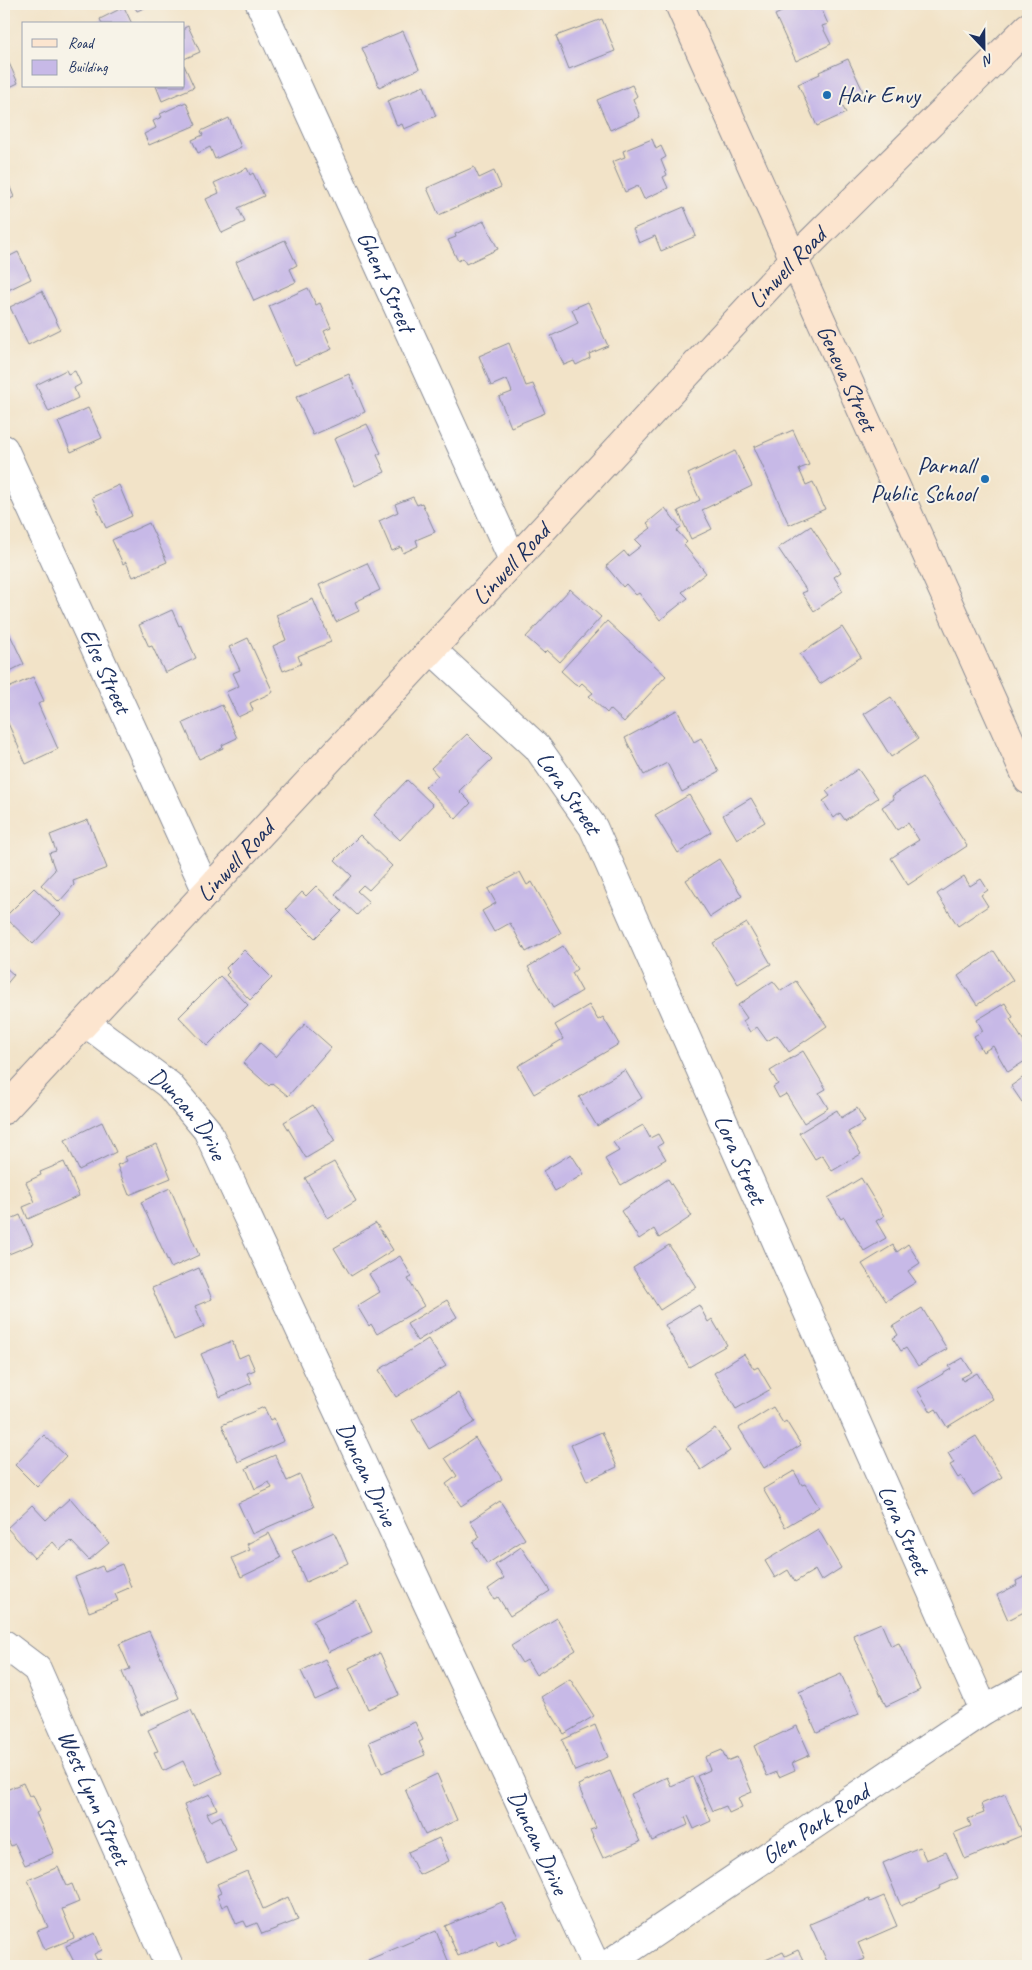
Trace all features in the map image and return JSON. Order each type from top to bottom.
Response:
[{"type":"main road","name":"Geneva Street","points":[[679,4],[1028,780]]},
{"type":"main road","name":"Linwell Road","points":[[4,1110],[794,259],[1028,27]]},
{"type":"street","name":"Ghent Street","points":[[260,4],[513,560]]},
{"type":"street","name":"Else Street","points":[[4,449],[207,892]]},
{"type":"street","name":"Lora Street","points":[[432,650],[537,747],[593,827],[984,1710]]},
{"type":"street","name":"Duncan Drive","points":[[86,1023],[169,1085],[207,1130],[596,1966]]},
{"type":"street","name":"West Lynn Street","points":[[4,1644],[37,1669],[169,1966]]},
{"type":"street","name":"Glen Park Road","points":[[605,1966],[984,1710],[1028,1686]]},
{"type":"building","points":[[133,4],[153,4],[137,11]]},
{"type":"building","points":[[798,4],[807,4],[810,10],[820,6],[828,24],[822,26],[831,44],[796,61],[775,15]]},
{"type":"building","points":[[124,7],[131,22],[101,22],[100,19]]},
{"type":"building","points":[[602,19],[615,51],[569,69],[556,36]]},
{"type":"building","points":[[188,26],[200,52],[185,59],[185,28]]},
{"type":"building","points":[[403,31],[419,69],[379,87],[362,48]]},
{"type":"building","points":[[848,59],[863,91],[840,101],[846,113],[817,126],[798,84]]},
{"type":"building","points":[[9,63],[18,83],[4,90],[4,66]]},
{"type":"building","points":[[185,67],[194,87],[162,101],[157,88],[185,88]]},
{"type":"building","points":[[632,85],[637,96],[633,99],[640,117],[610,130],[597,100]]},
{"type":"building","points":[[424,86],[436,116],[404,129],[402,124],[397,126],[387,101]]},
{"type":"building","points":[[186,102],[196,125],[149,145],[144,134],[156,128],[153,121],[162,117],[160,114]]},
{"type":"building","points":[[229,118],[241,147],[215,159],[210,147],[198,153],[192,140],[203,135],[201,131]]},
{"type":"building","points":[[652,139],[656,149],[661,146],[666,157],[661,160],[667,175],[663,177],[668,188],[644,199],[638,186],[625,192],[612,162],[625,157],[623,151]]},
{"type":"building","points":[[474,167],[479,178],[494,171],[501,187],[439,215],[427,188]]},
{"type":"building","points":[[247,168],[250,175],[253,173],[264,196],[238,208],[245,222],[222,233],[206,199],[219,193],[214,183]]},
{"type":"building","points":[[4,173],[14,197],[4,202]]},
{"type":"building","points":[[684,207],[696,236],[661,251],[655,236],[639,243],[633,229]]},
{"type":"building","points":[[484,221],[498,249],[466,264],[463,258],[458,261],[448,240],[456,237],[455,234]]},
{"type":"building","points":[[285,240],[297,265],[290,269],[296,282],[254,301],[236,262]]},
{"type":"building","points":[[18,252],[31,279],[4,292],[4,259]]},
{"type":"building","points":[[308,288],[316,305],[320,303],[331,328],[324,331],[332,349],[295,365],[269,306]]},
{"type":"building","points":[[42,291],[60,329],[28,345],[10,307]]},
{"type":"building","points":[[588,302],[608,346],[589,354],[590,358],[576,365],[574,361],[564,365],[551,336],[578,323],[572,309]]},
{"type":"building","points":[[509,343],[526,386],[533,384],[545,413],[511,427],[499,397],[512,392],[507,379],[491,386],[479,356]]},
{"type":"building","points":[[66,370],[68,374],[75,371],[81,384],[74,388],[78,398],[49,412],[36,385]]},
{"type":"building","points":[[349,374],[365,412],[313,435],[296,397]]},
{"type":"building","points":[[88,408],[102,438],[71,452],[58,422]]},
{"type":"building","points":[[367,424],[381,453],[377,455],[385,472],[355,486],[334,439]]},
{"type":"building","points":[[793,430],[809,465],[799,469],[806,485],[813,482],[825,509],[789,525],[754,447]]},
{"type":"building","points":[[735,451],[752,486],[702,510],[712,529],[691,539],[678,511],[700,500],[688,474]]},
{"type":"building","points":[[119,485],[132,516],[106,528],[92,497]]},
{"type":"building","points":[[413,497],[417,505],[422,503],[435,532],[416,540],[418,546],[403,553],[401,547],[392,551],[379,521],[398,512],[395,504]]},
{"type":"building","points":[[665,508],[681,528],[677,531],[687,542],[684,545],[706,573],[682,592],[688,598],[660,620],[639,593],[636,595],[626,584],[623,587],[606,566],[624,551],[628,556],[641,546],[635,540],[651,528],[647,523]]},
{"type":"building","points":[[149,523],[167,562],[133,577],[126,562],[123,564],[112,540]]},
{"type":"building","points":[[811,526],[841,572],[834,577],[843,591],[814,611],[802,593],[807,591],[778,548]]},
{"type":"building","points":[[367,563],[380,590],[355,602],[359,611],[336,622],[319,585]]},
{"type":"building","points":[[570,589],[601,617],[560,662],[547,650],[544,653],[526,637]]},
{"type":"building","points":[[313,599],[331,642],[298,656],[301,664],[283,671],[273,646],[286,640],[276,615]]},
{"type":"building","points":[[172,610],[196,658],[165,673],[152,646],[149,647],[139,625]]},
{"type":"building","points":[[607,621],[666,676],[624,722],[610,709],[607,713],[589,696],[593,693],[582,683],[579,686],[561,671]]},
{"type":"building","points":[[4,622],[24,664],[4,674]]},
{"type":"building","points":[[842,627],[861,657],[820,684],[800,654]]},
{"type":"building","points":[[248,638],[273,692],[250,703],[253,710],[238,717],[226,692],[239,686],[233,673],[240,670],[229,647]]},
{"type":"building","points":[[33,677],[44,701],[38,704],[58,749],[26,764],[4,714],[4,690]]},
{"type":"building","points":[[891,697],[918,739],[891,757],[864,714]]},
{"type":"building","points":[[222,705],[237,738],[222,745],[223,748],[199,759],[183,723]]},
{"type":"building","points":[[677,710],[694,742],[701,738],[719,772],[682,792],[667,763],[644,775],[625,738]]},
{"type":"building","points":[[467,734],[492,759],[459,791],[471,803],[456,819],[425,787],[438,776],[431,768]]},
{"type":"building","points":[[858,769],[878,798],[845,820],[840,813],[834,818],[823,801],[830,796],[826,791]]},
{"type":"building","points":[[922,777],[967,846],[908,885],[891,858],[919,840],[908,823],[897,830],[882,807],[894,799],[892,796]]},
{"type":"building","points":[[407,780],[433,805],[400,840],[374,815]]},
{"type":"building","points":[[689,795],[711,832],[678,853],[655,815]]},
{"type":"building","points":[[751,798],[765,822],[737,839],[723,815]]},
{"type":"building","points":[[88,820],[107,868],[73,881],[74,885],[59,902],[41,885],[55,870],[49,853],[56,851],[50,835]]},
{"type":"building","points":[[360,835],[392,866],[369,890],[363,885],[357,891],[369,902],[357,915],[335,894],[352,876],[335,860]]},
{"type":"building","points":[[719,859],[742,896],[710,917],[686,880]]},
{"type":"building","points":[[520,872],[527,885],[532,882],[561,933],[526,952],[510,923],[494,932],[482,911],[496,903],[488,889]]},
{"type":"building","points":[[964,876],[970,886],[981,879],[988,890],[981,895],[988,906],[958,926],[937,894]]},
{"type":"building","points":[[316,886],[342,911],[315,938],[286,909],[302,892],[306,896]]},
{"type":"building","points":[[34,888],[61,914],[33,944],[5,917]]},
{"type":"building","points":[[747,923],[771,964],[738,984],[713,943]]},
{"type":"building","points":[[563,946],[577,969],[572,973],[582,991],[553,1008],[528,967]]},
{"type":"building","points":[[244,950],[272,978],[250,1000],[226,975],[229,972],[226,968]]},
{"type":"building","points":[[994,951],[1013,980],[977,1005],[958,976]]},
{"type":"building","points":[[4,966],[14,975],[4,987]]},
{"type":"building","points":[[220,976],[248,1005],[207,1046],[179,1017]]},
{"type":"building","points":[[773,981],[781,991],[796,981],[827,1026],[789,1052],[777,1035],[767,1041],[757,1027],[750,1032],[743,1021],[747,1018],[738,1005]]},
{"type":"building","points":[[1005,1003],[1013,1017],[1010,1019],[1028,1049],[1028,1059],[1008,1072],[993,1046],[983,1052],[974,1036],[983,1031],[977,1020]]},
{"type":"building","points":[[589,1005],[598,1020],[603,1017],[619,1044],[534,1094],[518,1066],[563,1039],[555,1025]]},
{"type":"building","points":[[305,1024],[331,1047],[288,1096],[272,1083],[269,1086],[243,1063],[260,1043],[276,1057]]},
{"type":"building","points":[[803,1051],[826,1089],[819,1093],[828,1108],[804,1123],[786,1094],[779,1098],[773,1087],[778,1084],[770,1071]]},
{"type":"building","points":[[625,1070],[642,1098],[597,1126],[579,1097]]},
{"type":"building","points":[[1028,1074],[1028,1111],[1011,1086]]},
{"type":"building","points":[[313,1105],[335,1141],[306,1158],[284,1122]]},
{"type":"building","points":[[857,1108],[865,1122],[848,1132],[861,1154],[832,1171],[822,1155],[815,1159],[799,1133],[837,1110],[841,1118]]},
{"type":"building","points":[[102,1122],[116,1152],[79,1170],[65,1140]]},
{"type":"building","points":[[643,1125],[650,1138],[658,1134],[663,1143],[658,1146],[666,1159],[621,1185],[605,1159],[619,1151],[613,1142]]},
{"type":"building","points":[[157,1144],[171,1178],[129,1195],[117,1165],[127,1161],[125,1157]]},
{"type":"building","points":[[571,1154],[584,1174],[555,1191],[543,1171]]},
{"type":"building","points":[[64,1162],[79,1196],[28,1219],[23,1207],[35,1202],[26,1182],[41,1175],[40,1172]]},
{"type":"building","points":[[334,1162],[356,1201],[328,1218],[305,1178]]},
{"type":"building","points":[[861,1178],[884,1216],[876,1221],[886,1238],[864,1251],[844,1217],[841,1219],[828,1198]]},
{"type":"building","points":[[668,1179],[692,1216],[659,1238],[654,1229],[639,1239],[621,1211]]},
{"type":"building","points":[[170,1188],[199,1255],[171,1268],[141,1202]]},
{"type":"building","points":[[10,1215],[11,1219],[20,1215],[33,1244],[4,1256],[4,1218]]},
{"type":"building","points":[[376,1223],[393,1250],[351,1276],[334,1248]]},
{"type":"building","points":[[908,1244],[920,1263],[908,1271],[916,1282],[886,1301],[862,1264],[893,1245],[897,1252]]},
{"type":"building","points":[[669,1245],[696,1287],[660,1310],[633,1268]]},
{"type":"building","points":[[400,1256],[412,1277],[408,1279],[424,1306],[377,1334],[371,1324],[369,1326],[357,1306],[380,1292],[369,1274]]},
{"type":"building","points":[[199,1268],[212,1299],[195,1306],[204,1327],[174,1340],[152,1288]]},
{"type":"building","points":[[447,1300],[457,1317],[417,1341],[407,1324]]},
{"type":"building","points":[[699,1305],[708,1322],[712,1319],[727,1345],[689,1367],[665,1325]]},
{"type":"building","points":[[922,1308],[947,1349],[918,1366],[906,1348],[901,1351],[893,1338],[898,1335],[893,1326]]},
{"type":"building","points":[[428,1339],[446,1366],[396,1397],[379,1370]]},
{"type":"building","points":[[232,1341],[239,1358],[248,1354],[255,1370],[247,1373],[252,1383],[220,1397],[201,1354]]},
{"type":"building","points":[[744,1354],[754,1369],[758,1367],[771,1389],[736,1409],[714,1373]]},
{"type":"building","points":[[963,1358],[972,1372],[961,1378],[963,1381],[977,1373],[993,1399],[947,1427],[936,1409],[931,1412],[917,1389],[951,1369],[949,1366]]},
{"type":"building","points":[[458,1393],[475,1422],[429,1449],[412,1420]]},
{"type":"building","points":[[264,1407],[270,1420],[274,1418],[284,1441],[238,1462],[222,1425]]},
{"type":"building","points":[[773,1407],[783,1423],[786,1421],[801,1445],[764,1468],[739,1428]]},
{"type":"building","points":[[715,1428],[730,1451],[701,1470],[686,1448]]},
{"type":"building","points":[[602,1432],[617,1467],[587,1481],[571,1445]]},
{"type":"building","points":[[44,1435],[66,1456],[37,1487],[15,1465]]},
{"type":"building","points":[[976,1436],[1002,1477],[973,1495],[961,1476],[958,1478],[950,1465],[954,1463],[948,1453]]},
{"type":"building","points":[[475,1438],[502,1479],[461,1506],[446,1484],[457,1476],[445,1458]]},
{"type":"building","points":[[275,1455],[287,1481],[300,1475],[314,1507],[252,1534],[238,1503],[272,1488],[269,1482],[255,1489],[246,1468]]},
{"type":"building","points":[[794,1471],[802,1485],[805,1484],[819,1507],[785,1527],[763,1489]]},
{"type":"building","points":[[70,1498],[109,1543],[89,1560],[71,1541],[60,1550],[53,1542],[34,1558],[7,1528],[32,1505],[46,1520]]},
{"type":"building","points":[[500,1501],[525,1539],[487,1564],[473,1542],[480,1537],[470,1521]]},
{"type":"building","points":[[818,1529],[841,1568],[821,1581],[815,1570],[795,1582],[788,1570],[775,1578],[765,1561]]},
{"type":"building","points":[[334,1532],[348,1563],[306,1582],[292,1551]]},
{"type":"building","points":[[269,1533],[281,1558],[241,1577],[232,1558],[250,1550],[247,1544]]},
{"type":"building","points":[[521,1547],[550,1591],[510,1616],[498,1597],[494,1599],[488,1589],[504,1578],[495,1565]]},
{"type":"building","points":[[122,1564],[131,1587],[115,1594],[118,1601],[89,1612],[75,1577],[102,1566],[105,1571]]},
{"type":"building","points":[[1028,1575],[1028,1610],[1008,1620],[997,1595],[1017,1585],[1016,1581]]},
{"type":"building","points":[[357,1600],[372,1632],[328,1652],[313,1621]]},
{"type":"building","points":[[557,1618],[576,1650],[536,1675],[527,1660],[522,1663],[511,1646]]},
{"type":"building","points":[[881,1623],[891,1646],[899,1643],[920,1690],[886,1706],[853,1635]]},
{"type":"building","points":[[149,1631],[179,1698],[141,1715],[122,1672],[130,1669],[119,1644]]},
{"type":"building","points":[[380,1653],[399,1695],[368,1709],[349,1668]]},
{"type":"building","points":[[325,1659],[339,1689],[315,1700],[301,1671]]},
{"type":"building","points":[[841,1674],[859,1714],[817,1733],[799,1692]]},
{"type":"building","points":[[570,1679],[594,1716],[564,1734],[541,1697]]},
{"type":"building","points":[[191,1710],[222,1773],[195,1786],[183,1761],[163,1771],[154,1752],[158,1751],[148,1730]]},
{"type":"building","points":[[415,1722],[423,1740],[419,1742],[425,1755],[382,1773],[369,1742]]},
{"type":"building","points":[[595,1725],[608,1757],[575,1771],[562,1740]]},
{"type":"building","points":[[797,1726],[810,1755],[792,1763],[795,1770],[779,1777],[777,1772],[767,1776],[754,1746]]},
{"type":"building","points":[[722,1750],[727,1761],[737,1757],[752,1792],[738,1798],[742,1807],[729,1813],[726,1806],[713,1811],[697,1776],[710,1770],[705,1757]]},
{"type":"building","points":[[610,1771],[640,1842],[603,1858],[590,1830],[596,1828],[578,1785]]},
{"type":"building","points":[[437,1774],[457,1820],[425,1835],[405,1789]]},
{"type":"building","points":[[667,1777],[671,1786],[693,1777],[711,1821],[694,1829],[688,1816],[685,1817],[688,1825],[652,1841],[631,1794]]},
{"type":"building","points":[[23,1783],[29,1796],[33,1795],[40,1811],[36,1813],[54,1853],[25,1865],[15,1844],[11,1846],[4,1831],[4,1791]]},
{"type":"building","points":[[210,1794],[217,1809],[207,1813],[211,1821],[221,1816],[236,1851],[207,1864],[184,1805]]},
{"type":"building","points":[[1005,1794],[1023,1835],[965,1859],[954,1833],[971,1826],[968,1819],[984,1813],[981,1804]]},
{"type":"building","points":[[439,1838],[449,1861],[419,1875],[408,1852]]},
{"type":"building","points":[[920,1847],[926,1860],[946,1852],[958,1878],[901,1906],[883,1863]]},
{"type":"building","points":[[58,1867],[67,1886],[72,1884],[79,1902],[62,1909],[74,1938],[45,1950],[37,1931],[48,1927],[28,1880]]},
{"type":"building","points":[[247,1871],[263,1909],[288,1897],[298,1920],[262,1934],[257,1923],[247,1927],[244,1921],[236,1924],[228,1904],[222,1907],[217,1895],[221,1893],[217,1884]]},
{"type":"building","points":[[884,1896],[897,1926],[858,1943],[865,1959],[848,1966],[829,1966],[810,1924],[869,1899],[870,1902]]},
{"type":"building","points":[[502,1902],[518,1937],[498,1946],[496,1940],[458,1956],[445,1926]]},
{"type":"building","points":[[436,1931],[449,1963],[441,1966],[371,1966],[368,1960]]},
{"type":"building","points":[[95,1933],[102,1950],[94,1954],[97,1960],[100,1959],[103,1966],[76,1966],[66,1946]]},
{"type":"building","points":[[798,1950],[806,1966],[746,1966],[756,1962],[757,1964],[783,1952],[785,1956]]},
{"type":"place","name":"Hair Envy","points":[[827,95]]},
{"type":"place","name":"Parnall Public School","points":[[985,479]]}]
